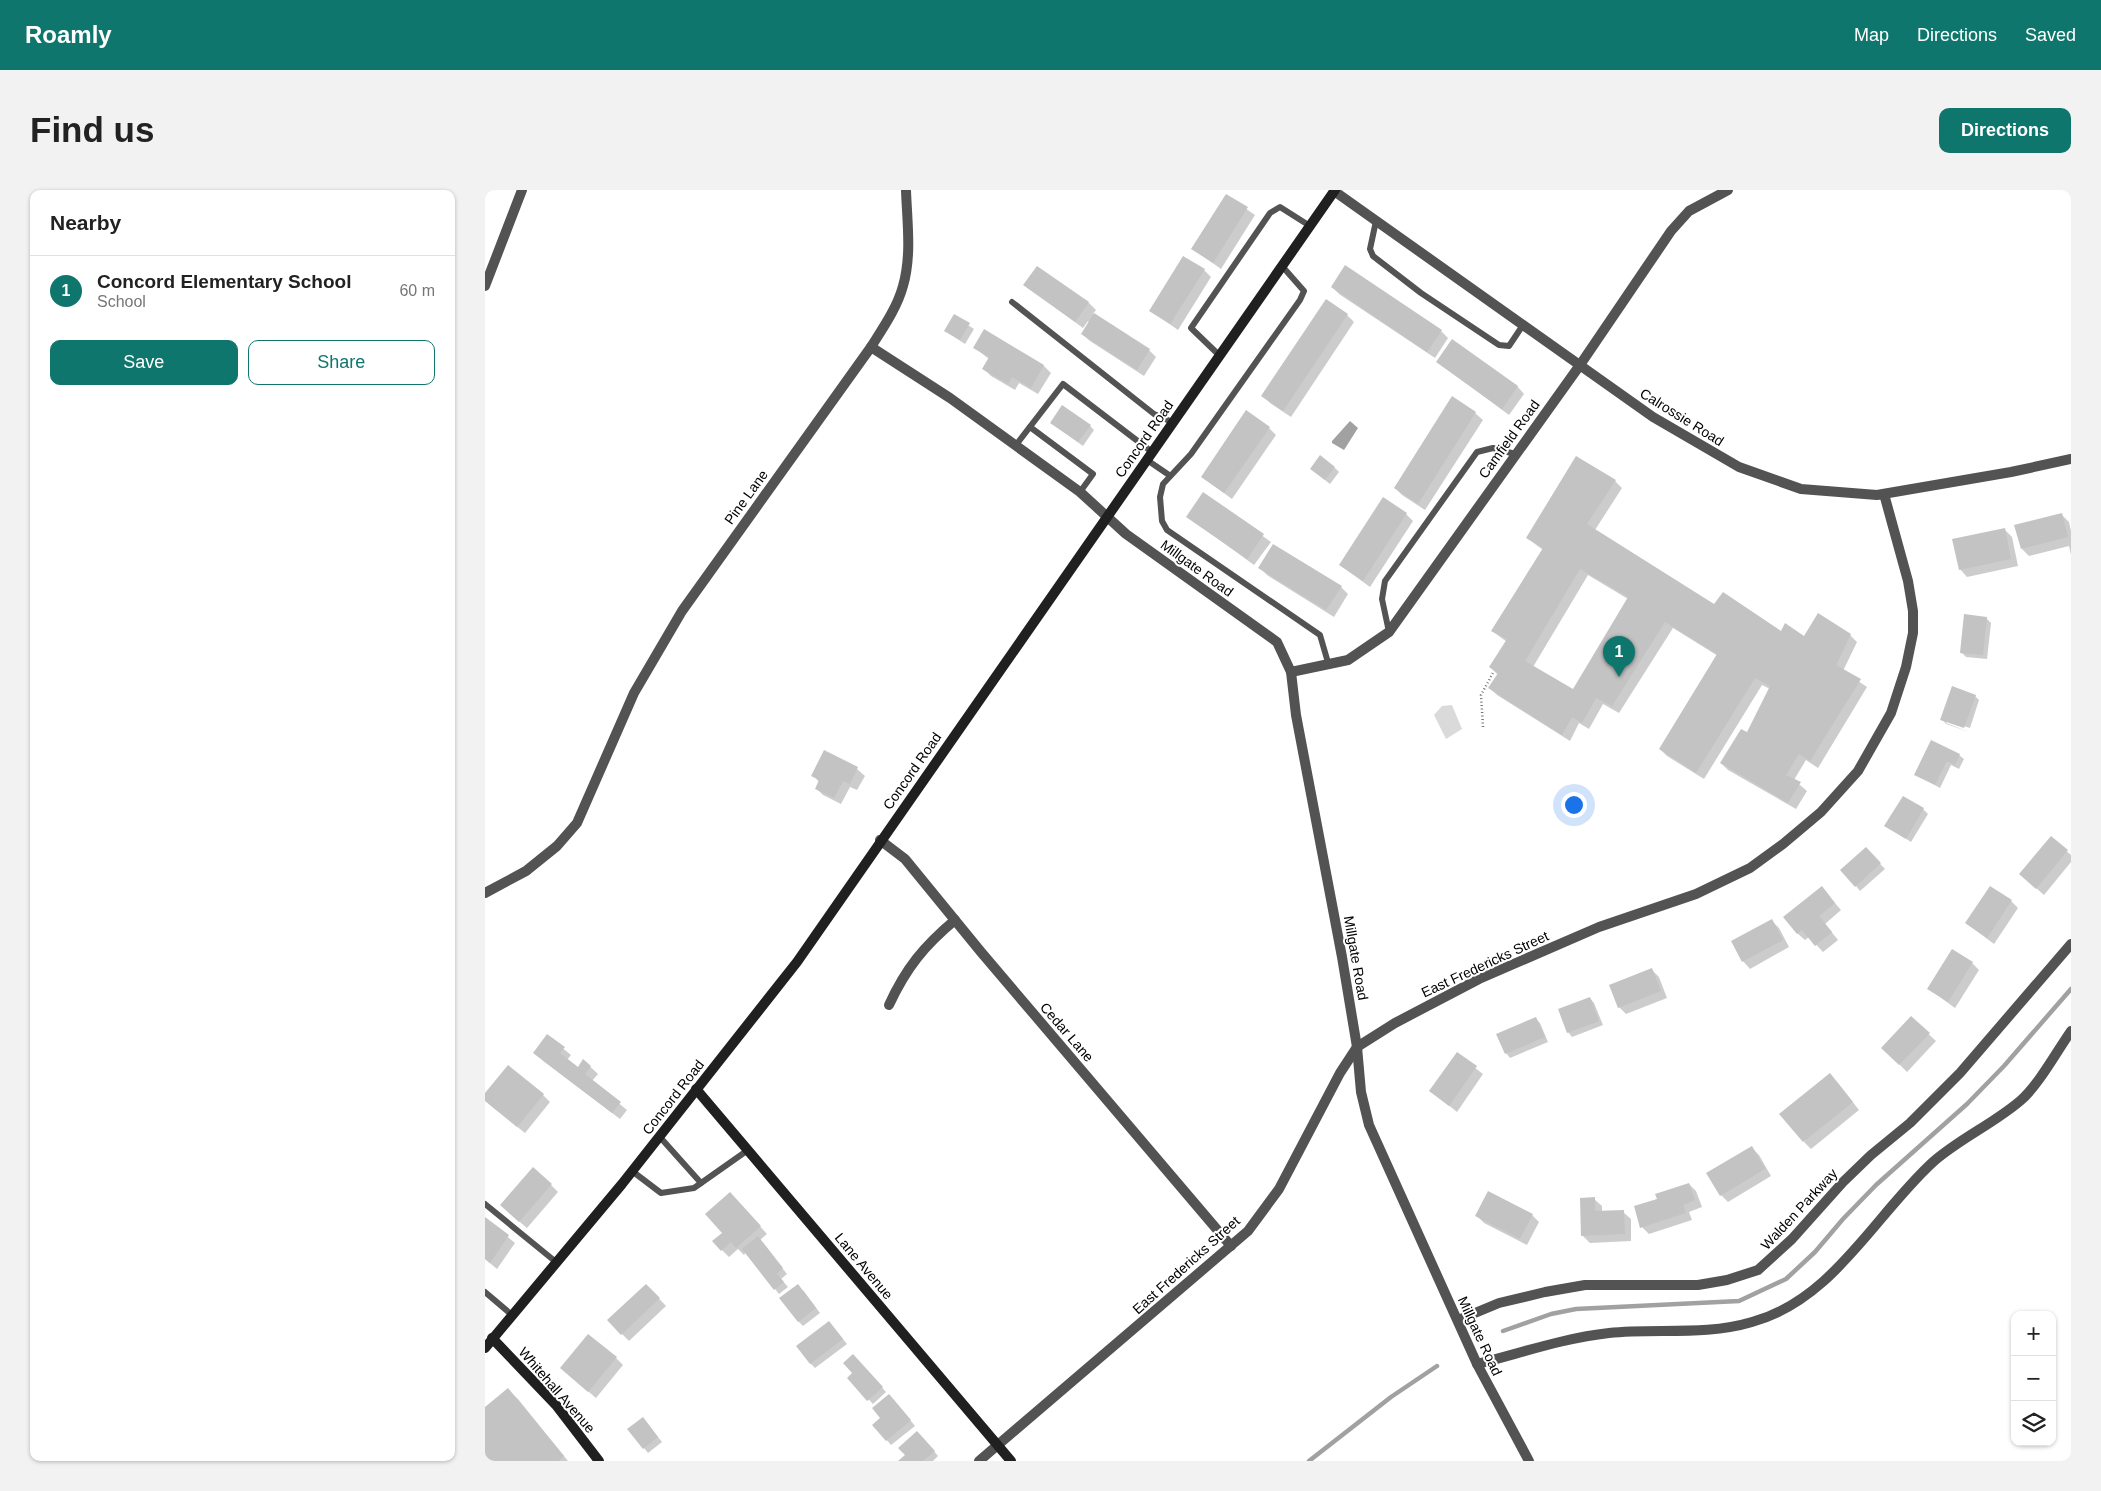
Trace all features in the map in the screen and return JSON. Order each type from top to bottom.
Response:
[{"type":"street","points":[[485,286],[522,190]]},
{"type":"street","name":"Pine Lane","points":[[485,893],[526,871],[557,846],[577,823],[634,693],[682,611],[871,347],[894,309],[903,286],[908,254],[906,190]]},
{"type":"street","name":"Camfield Road","points":[[1291,672],[1329,666],[1348,660],[1389,632],[1579,365],[1671,231],[1689,211],[1728,190]]},
{"type":"street","name":"Calrossie Road","points":[[1335,191],[1653,417],[1739,467],[1801,490],[1884,494],[2011,472],[2071,459]]},
{"type":"street","name":"Concord Road","points":[[485,1348],[632,1171],[797,962],[880,840],[1335,191]]},
{"type":"street","points":[[871,347],[950,398],[1080,492],[1107,515]]},
{"type":"street","name":"East Fredericks Street","points":[[979,1461],[1248,1231],[1279,1189],[1340,1074],[1357,1047],[1395,1023],[1479,979],[1599,927],[1696,894],[1750,868],[1783,844],[1821,812],[1858,770],[1891,713],[1910,647],[1913,611],[1908,581],[1884,494]]},
{"type":"street","name":"Millgate Road","points":[[1107,515],[1126,534],[1277,642],[1291,672],[1301,741],[1357,1047],[1361,1092],[1369,1125],[1477,1364],[1529,1461]]},
{"type":"street","name":"Cedar Lane","points":[[880,840],[905,859],[1231,1246]]},
{"type":"street","points":[[889,1005],[911,963],[928,943],[955,920]]},
{"type":"street","name":"Walden Parkway","points":[[1458,1320],[1499,1303],[1585,1285],[1698,1285],[1727,1280],[1758,1270],[1792,1240],[1843,1182],[1910,1123],[1959,1074],[2071,944]]},
{"type":"street","points":[[1477,1364],[1571,1339],[1610,1333],[1722,1328],[1751,1323],[1779,1313],[1807,1297],[1845,1261],[1899,1196],[1935,1161],[2021,1100],[2071,1031]]},
{"type":"street","name":"Lane Avenue","points":[[696,1089],[1011,1461]]},
{"type":"street","name":"Whitehall Avenue","points":[[492,1338],[556,1405],[599,1461]]},
{"type":"lane","points":[[1220,356],[1191,328],[1270,214],[1280,207],[1310,226]]},
{"type":"lane","points":[[1376,221],[1370,248],[1373,256],[1421,293],[1499,345],[1509,346],[1523,325]]},
{"type":"lane","points":[[1282,266],[1304,291],[1300,300],[1191,454],[1169,475],[1163,484],[1160,497],[1163,521],[1167,530],[1320,635],[1329,666]]},
{"type":"lane","points":[[1013,302],[1154,414],[1172,422]]},
{"type":"lane","points":[[1016,446],[1063,384],[1169,475]]},
{"type":"lane","points":[[1030,428],[1093,474],[1080,492]]},
{"type":"lane","points":[[1389,632],[1382,599],[1385,581],[1477,452],[1493,448],[1515,454]]},
{"type":"lane","points":[[659,1136],[701,1183]]},
{"type":"lane","points":[[632,1171],[661,1193],[694,1188],[748,1150]]},
{"type":"lane","points":[[485,1204],[556,1262]]},
{"type":"lane","points":[[485,1292],[512,1315]]},
{"type":"path","points":[[1483,727],[1481,695],[1494,671]]},
{"type":"shaded area","points":[[1350,421],[1358,428],[1344,450],[1332,443],[1332,441]]},
{"type":"shaded area","points":[[1452,705],[1462,729],[1446,739],[1434,715],[1442,706]]},
{"type":"building","points":[[1226,194],[1248,207],[1213,263],[1191,249]]},
{"type":"building","points":[[1183,256],[1205,269],[1170,324],[1149,311]]},
{"type":"building","points":[[1345,265],[1442,330],[1427,352],[1331,287]]},
{"type":"building","points":[[1037,266],[1089,302],[1075,322],[1023,285]]},
{"type":"building","points":[[1326,299],[1348,314],[1283,411],[1261,396]]},
{"type":"building","points":[[1094,313],[1150,349],[1137,370],[1081,334]]},
{"type":"building","points":[[954,314],[970,323],[960,340],[944,331]]},
{"type":"building","points":[[984,329],[1044,365],[1031,388],[1012,377],[1008,384],[982,369],[989,357],[973,348]]},
{"type":"building","points":[[1452,339],[1518,386],[1502,409],[1436,362]]},
{"type":"building","points":[[1452,396],[1476,412],[1418,504],[1394,488]]},
{"type":"building","points":[[1062,405],[1091,425],[1078,442],[1050,423]]},
{"type":"building","points":[[1246,410],[1270,427],[1224,493],[1201,477]]},
{"type":"building","points":[[1320,455],[1335,467],[1325,480],[1310,469]]},
{"type":"building","points":[[1576,456],[1616,480],[1587,524],[1714,604],[1723,592],[1781,631],[1785,623],[1804,636],[1818,613],[1851,634],[1836,665],[1861,679],[1810,761],[1799,754],[1786,775],[1801,782],[1788,803],[1720,763],[1741,729],[1747,732],[1770,686],[1755,678],[1696,773],[1659,749],[1717,654],[1665,622],[1612,706],[1596,698],[1582,723],[1572,717],[1562,735],[1488,688],[1498,673],[1489,667],[1507,639],[1491,631],[1543,548],[1526,538]],"holes":[[[1580,569],[1628,597],[1573,689],[1525,661]]]},
{"type":"building","points":[[1203,492],[1264,534],[1247,559],[1186,517]]},
{"type":"building","points":[[1383,497],[1407,513],[1363,581],[1339,565]]},
{"type":"building","points":[[2062,513],[2068,537],[2021,549],[2014,525]]},
{"type":"building","points":[[2005,528],[2011,559],[1959,570],[1952,539]]},
{"type":"building","points":[[1273,544],[1342,586],[1326,610],[1258,568]]},
{"type":"building","points":[[1964,614],[1987,617],[1983,655],[1960,653]]},
{"type":"building","points":[[1952,686],[1976,695],[1964,728],[1940,720]]},
{"type":"building","points":[[1931,740],[1960,754],[1955,765],[1947,761],[1935,785],[1914,775]]},
{"type":"building","points":[[824,750],[858,767],[850,784],[843,781],[834,798],[815,789],[819,780],[811,776]]},
{"type":"building","points":[[1903,796],[1924,808],[1906,839],[1884,826]]},
{"type":"building","points":[[2051,836],[2068,850],[2036,889],[2019,874]]},
{"type":"building","points":[[1866,847],[1881,863],[1855,887],[1840,870]]},
{"type":"building","points":[[1822,886],[1835,903],[1819,916],[1832,932],[1815,946],[1802,930],[1797,934],[1783,917]]},
{"type":"building","points":[[1990,886],[2012,900],[1987,938],[1965,923]]},
{"type":"building","points":[[1772,919],[1783,940],[1742,962],[1731,941]]},
{"type":"building","points":[[1952,949],[1973,962],[1948,1002],[1927,989]]},
{"type":"building","points":[[1652,968],[1661,991],[1618,1008],[1609,985]]},
{"type":"building","points":[[1590,997],[1599,1021],[1567,1033],[1558,1009]]},
{"type":"building","points":[[1911,1016],[1930,1033],[1899,1065],[1881,1048]]},
{"type":"building","points":[[1536,1017],[1545,1037],[1505,1054],[1496,1034]]},
{"type":"building","points":[[547,1034],[565,1047],[560,1053],[578,1067],[583,1059],[591,1066],[585,1074],[621,1102],[612,1113],[533,1053]]},
{"type":"building","points":[[1457,1052],[1477,1066],[1449,1106],[1429,1091]]},
{"type":"building","points":[[508,1065],[544,1094],[517,1127],[485,1101],[485,1093]]},
{"type":"building","points":[[1830,1073],[1853,1102],[1803,1142],[1779,1114]]},
{"type":"building","points":[[1752,1146],[1765,1169],[1720,1196],[1706,1173]]},
{"type":"building","points":[[533,1167],[552,1184],[519,1222],[500,1205]]},
{"type":"building","points":[[1689,1183],[1695,1200],[1683,1205],[1686,1213],[1640,1228],[1634,1206],[1657,1199],[1655,1194]]},
{"type":"building","points":[[1488,1191],[1533,1214],[1520,1239],[1475,1216]]},
{"type":"building","points":[[730,1192],[761,1226],[736,1248],[731,1242],[721,1251],[712,1241],[722,1233],[705,1214]]},
{"type":"building","points":[[1595,1197],[1595,1211],[1624,1210],[1625,1234],[1581,1236],[1580,1198]]},
{"type":"building","points":[[485,1217],[509,1235],[490,1263],[485,1259]]},
{"type":"building","points":[[758,1236],[783,1268],[777,1274],[784,1282],[774,1290],[742,1249]]},
{"type":"building","points":[[646,1284],[660,1298],[621,1335],[607,1320]]},
{"type":"building","points":[[798,1284],[816,1308],[798,1322],[779,1298]]},
{"type":"building","points":[[829,1321],[843,1339],[810,1364],[796,1346]]},
{"type":"building","points":[[588,1334],[617,1357],[588,1392],[560,1368]]},
{"type":"building","points":[[853,1354],[883,1387],[867,1401],[847,1378],[852,1373],[843,1363]]},
{"type":"building","points":[[508,1388],[564,1456],[559,1461],[485,1461],[485,1407]]},
{"type":"building","points":[[889,1394],[911,1420],[886,1441],[872,1425],[880,1418],[872,1408]]},
{"type":"building","points":[[643,1417],[658,1437],[643,1449],[627,1429]]},
{"type":"building","points":[[917,1431],[935,1451],[923,1461],[898,1461],[905,1455],[898,1448]]},
{"type":"waterway","points":[[1503,1331],[1551,1314],[1576,1309],[1739,1301],[1786,1279],[1815,1252],[1843,1219],[1876,1185],[1967,1104],[2004,1066],[2071,989]]},
{"type":"waterway","points":[[1309,1461],[1391,1397],[1437,1366]]},
{"type":"place","name":"Concord Elementary School","points":[[1619,677]]}]
